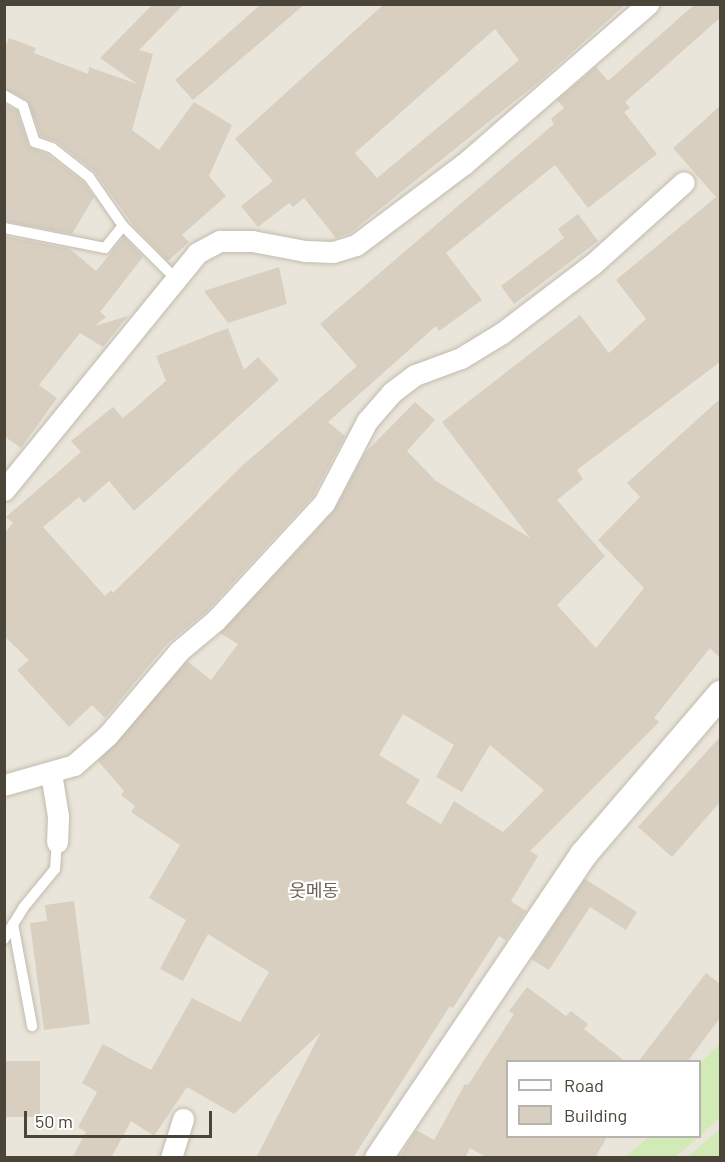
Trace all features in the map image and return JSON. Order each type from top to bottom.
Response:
[{"type":"street","points":[[4,490],[197,253],[220,241],[252,240],[305,251],[333,252],[356,245],[464,164],[648,4]]},
{"type":"street","points":[[4,785],[74,765],[107,736],[179,651],[216,621],[324,503],[367,421],[391,393],[415,375],[461,358],[502,333],[609,250],[684,182]]},
{"type":"street","points":[[378,1158],[583,854],[720,694]]},
{"type":"street","points":[[51,773],[58,816],[57,842]]},
{"type":"street","points":[[171,1158],[183,1119]]},
{"type":"lane","points":[[4,95],[23,105],[35,142],[51,148],[89,177],[123,226],[176,279]]},
{"type":"lane","points":[[4,228],[105,248],[123,226]]},
{"type":"lane","points":[[4,939],[55,869],[57,842]]},
{"type":"lane","points":[[13,924],[32,1026]]},
{"type":"shaded area","points":[[5,5],[720,5],[720,1157],[5,1158]]},
{"type":"green space","points":[[720,1043],[720,1117],[701,1135],[701,1063]]},
{"type":"green space","points":[[720,1129],[720,1157],[687,1157]]},
{"type":"green space","points":[[648,1138],[698,1138],[675,1157],[625,1157]]},
{"type":"building","points":[[153,4],[184,4],[139,50],[153,54],[132,130],[159,150],[194,102],[232,125],[209,176],[226,196],[182,235],[189,242],[168,261],[133,225],[94,171],[57,142],[41,136],[27,100],[4,88],[4,50],[9,38],[36,48],[34,53],[88,74],[89,67],[137,84],[100,58]]},
{"type":"building","points":[[261,4],[305,4],[193,100],[175,80]]},
{"type":"building","points":[[384,4],[626,4],[541,80],[350,233],[336,238],[304,198],[293,207],[289,203],[258,227],[241,206],[273,181],[235,139]],"holes":[[[495,29],[519,60],[377,178],[355,153]]]},
{"type":"building","points":[[695,4],[720,4],[720,18],[625,102],[630,108],[624,112],[657,154],[588,208],[555,165],[446,253],[482,300],[439,331],[436,326],[328,422],[345,436],[313,496],[207,611],[167,644],[105,718],[92,705],[69,727],[17,670],[29,660],[4,636],[4,534],[13,523],[6,517],[81,452],[71,441],[113,407],[123,418],[166,381],[156,356],[228,328],[244,370],[258,357],[279,380],[134,511],[109,481],[84,503],[79,497],[43,527],[105,596],[111,590],[113,593],[243,465],[357,366],[320,324],[554,124],[551,119],[564,108],[557,100],[596,67],[608,81]]},
{"type":"building","points":[[4,104],[17,111],[29,147],[48,155],[83,182],[94,197],[72,234],[4,221]]},
{"type":"building","points":[[720,106],[720,362],[577,470],[583,479],[557,500],[605,556],[557,605],[596,648],[644,588],[598,540],[640,497],[627,483],[720,399],[720,658],[710,648],[654,718],[659,722],[530,851],[538,856],[511,901],[526,911],[506,940],[499,936],[453,1008],[450,1006],[353,1158],[256,1158],[321,1032],[234,1114],[187,1087],[154,1136],[131,1121],[111,1158],[72,1158],[86,1132],[78,1127],[97,1092],[82,1083],[103,1044],[151,1070],[192,998],[240,1022],[269,972],[208,934],[183,981],[160,969],[186,920],[149,898],[180,845],[131,812],[135,806],[121,795],[124,791],[98,761],[187,661],[211,680],[238,644],[220,633],[333,512],[365,453],[415,402],[435,420],[407,451],[436,481],[530,538],[442,422],[580,315],[609,353],[646,319],[616,280],[716,197],[673,148]],"holes":[[[403,714],[454,745],[436,777],[462,792],[490,745],[544,790],[503,832],[454,801],[441,824],[406,803],[420,780],[379,755]]]},
{"type":"building","points":[[578,214],[598,241],[514,304],[501,286],[564,238],[558,229]]},
{"type":"building","points":[[4,236],[70,249],[96,271],[124,237],[143,257],[100,312],[106,317],[95,326],[128,316],[103,347],[80,333],[39,385],[57,398],[21,448],[4,436]]},
{"type":"building","points":[[279,267],[287,304],[228,323],[204,291]]},
{"type":"building","points":[[720,737],[720,802],[672,857],[638,827]]},
{"type":"building","points":[[585,879],[637,912],[626,930],[590,907],[549,970],[531,959]]},
{"type":"building","points":[[74,901],[90,1024],[44,1030],[30,923],[47,921],[45,905]]},
{"type":"building","points":[[706,973],[720,984],[720,1018],[688,1060],[640,1060]]},
{"type":"building","points":[[527,987],[566,1016],[571,1011],[588,1024],[584,1029],[623,1060],[506,1060],[506,1138],[606,1138],[595,1158],[488,1158],[470,1148],[465,1158],[399,1158],[416,1130],[434,1140],[465,1084],[468,1085],[514,1014],[509,1011]]},
{"type":"building","points":[[4,1061],[40,1061],[40,1117],[4,1117]]},
{"type":"district","name":"웃메동","points":[[314,890]]}]
